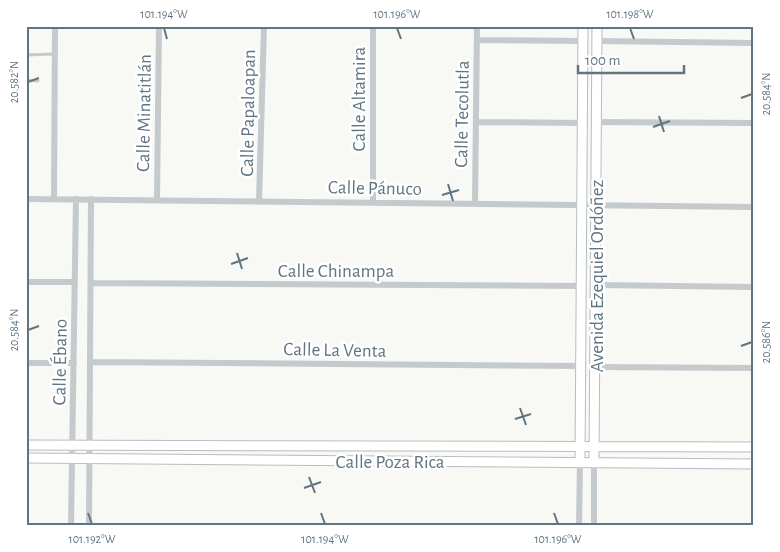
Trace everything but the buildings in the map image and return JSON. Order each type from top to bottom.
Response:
[{"type":"street","points":[[54,199],[55,26]]},
{"type":"street","name":"Calle Minatitlán","points":[[157,200],[159,26]]},
{"type":"street","name":"Calle Papaloapan","points":[[260,201],[264,26]]},
{"type":"street","name":"Calle Altamira","points":[[373,26],[373,202]]},
{"type":"street","name":"Calle Tecolutla","points":[[475,203],[477,26]]},
{"type":"street","name":"Avenida Ezequiel Ordóñez","points":[[579,526],[582,26]]},
{"type":"street","name":"Avenida Ezequiel Ordóñez","points":[[594,526],[598,26]]},
{"type":"street","points":[[477,40],[582,41]]},
{"type":"street","points":[[597,41],[754,43]]},
{"type":"street","points":[[476,122],[582,123]]},
{"type":"street","points":[[596,122],[754,123]]},
{"type":"street","name":"Calle Pánuco","points":[[26,199],[754,207]]},
{"type":"street","name":"Calle Ébano","points":[[72,526],[76,199]]},
{"type":"street","name":"Calle Ébano","points":[[89,526],[91,199]]},
{"type":"street","points":[[26,282],[75,282]]},
{"type":"street","name":"Calle Chinampa","points":[[90,283],[581,286]]},
{"type":"street","points":[[596,285],[754,287]]},
{"type":"street","points":[[26,362],[74,363]]},
{"type":"street","name":"Calle La Venta","points":[[90,362],[580,366]]},
{"type":"street","points":[[595,367],[754,368]]},
{"type":"street","name":"Calle Poza Rica","points":[[26,445],[754,447]]},
{"type":"street","points":[[326,460],[324,453],[327,446]]},
{"type":"street","points":[[355,460],[358,454],[357,446]]},
{"type":"street","name":"Calle Poza Rica","points":[[26,458],[754,464]]},
{"type":"lane","points":[[26,55],[55,54]]},
{"type":"lane","points":[[26,80],[38,82]]}]
